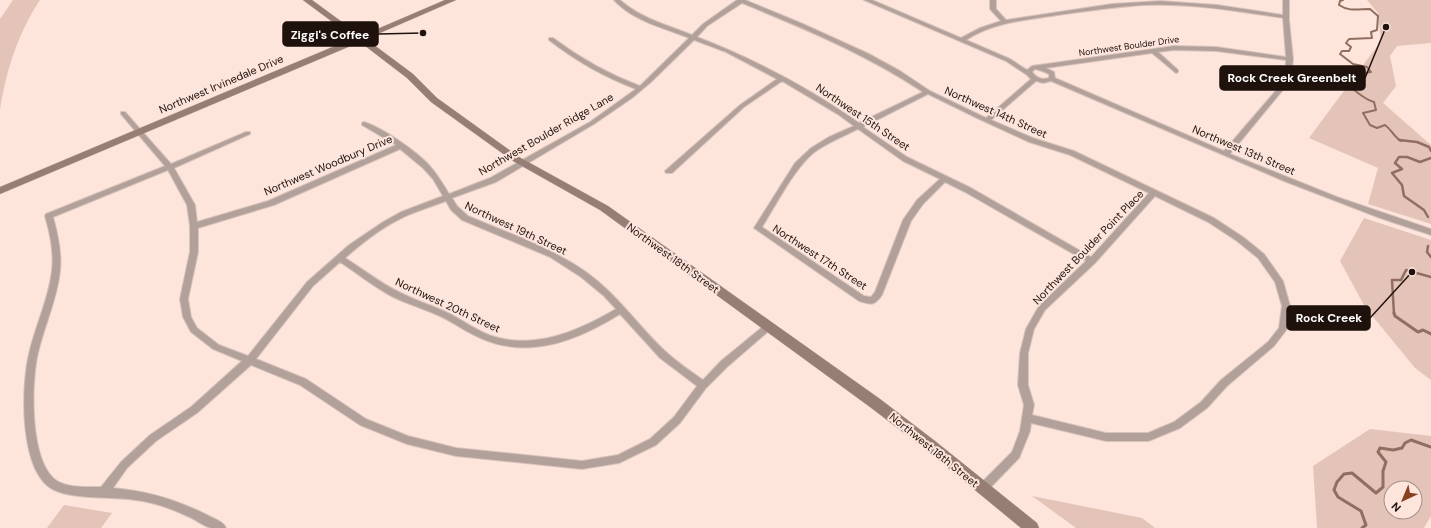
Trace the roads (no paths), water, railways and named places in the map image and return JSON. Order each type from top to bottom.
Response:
[{"type":"street","name":"Northwest 18th Street","points":[[307,0],[410,76],[434,100],[522,163],[604,208],[902,424],[1032,528]]},
{"type":"street","name":"Northwest Irvinedale Drive","points":[[0,191],[452,0]]},
{"type":"street","name":"Northwest 15th Street","points":[[617,0],[626,8],[645,19],[728,51],[781,79],[819,100],[905,159],[968,190],[1092,260]]},
{"type":"street","name":"Northwest Boulder Ridge Lane","points":[[104,492],[124,465],[153,438],[194,410],[249,361],[310,284],[339,258],[386,224],[419,208],[493,180],[592,123],[640,88],[671,60],[692,36],[716,16],[741,0]]},
{"type":"street","name":"Northwest 14th Street","points":[[741,0],[867,55],[898,72],[928,92],[987,120],[1031,140],[1072,154],[1211,220],[1261,256],[1279,282],[1286,306],[1282,329],[1271,344],[1224,384],[1204,405],[1178,426],[1148,437],[1106,437],[1027,418]]},
{"type":"street","points":[[867,0],[1008,60],[1036,68]]},
{"type":"street","points":[[993,0],[993,8],[1004,21]]},
{"type":"street","points":[[1226,154],[1288,80],[1291,64],[1285,17],[1286,0]]},
{"type":"street","points":[[962,40],[973,32],[1004,21],[1117,5],[1194,2],[1285,17]]},
{"type":"street","points":[[551,40],[576,58],[607,76],[640,88]]},
{"type":"street","name":"Northwest Boulder Drive","points":[[1036,68],[1174,48],[1216,49],[1290,59]]},
{"type":"street","points":[[1153,51],[1176,71]]},
{"type":"street","points":[[1008,60],[1035,79],[1043,81],[1052,76]]},
{"type":"street","name":"Northwest Boulder Drive","points":[[1052,76],[1058,68],[1066,64]]},
{"type":"street","points":[[1028,73],[1029,70],[1036,68]]},
{"type":"street","name":"Northwest 13th Street","points":[[1036,68],[1044,68],[1052,76],[1226,154],[1334,200],[1431,232]]},
{"type":"street","points":[[669,171],[742,106],[781,79]]},
{"type":"street","points":[[987,120],[1035,79]]},
{"type":"street","points":[[858,127],[928,92]]},
{"type":"street","points":[[123,113],[170,167],[180,182],[190,205],[194,226],[194,252],[184,299],[187,317],[194,330],[216,347],[303,382],[363,422],[406,440],[456,452],[582,465],[619,459],[654,442],[677,420],[703,386],[724,364],[768,327]]},
{"type":"street","name":"Northwest 19th Street","points":[[364,124],[401,146],[429,170],[436,178],[458,214],[533,246],[569,266],[607,294],[663,355],[703,386]]},
{"type":"street","name":"Northwest 17th Street","points":[[858,127],[831,139],[813,150],[798,164],[758,228],[862,299],[873,301],[879,293],[907,220],[920,202],[944,179]]},
{"type":"street","points":[[221,528],[204,518],[166,503],[136,495],[60,488],[47,479],[36,460],[30,413],[31,366],[52,293],[56,269],[56,243],[49,216],[170,167],[248,133]]},
{"type":"street","name":"Northwest Woodbury Drive","points":[[194,226],[271,203],[401,146]]},
{"type":"street","name":"Northwest Boulder Point Place","points":[[982,489],[1016,455],[1025,432],[1029,405],[1024,385],[1024,353],[1030,329],[1042,308],[1092,260],[1154,193]]},
{"type":"street","name":"Northwest 20th Street","points":[[339,258],[394,293],[452,318],[488,338],[500,341],[514,343],[540,343],[571,336],[622,309]]},
{"type":"waterway","points":[[1343,0],[1340,1],[1339,5],[1347,9],[1370,9],[1378,16],[1377,30],[1371,32],[1372,38],[1349,39],[1346,43],[1351,47],[1349,51],[1342,51],[1340,54],[1353,64],[1367,67],[1371,72],[1364,73],[1358,83],[1351,83],[1351,88],[1365,98],[1374,102],[1376,110],[1363,113],[1370,125],[1377,128],[1385,125],[1400,140]]},
{"type":"waterway","points":[[1400,140],[1417,142],[1429,147],[1431,151]]},
{"type":"waterway","points":[[1428,217],[1424,210],[1404,196],[1402,185],[1392,173],[1402,169],[1395,163],[1399,157],[1407,157],[1420,162],[1431,158]]},
{"type":"waterway","points":[[1428,246],[1427,252],[1431,257]]},
{"type":"waterway","points":[[1394,314],[1392,280],[1401,280],[1406,270],[1431,277]]},
{"type":"waterway","points":[[1394,313],[1395,316],[1418,332],[1423,330],[1431,334]]},
{"type":"waterway","points":[[1362,528],[1366,525],[1361,511],[1338,497],[1334,490],[1337,482],[1344,474],[1352,473],[1376,493],[1383,487],[1383,471],[1386,462],[1378,452],[1380,448],[1393,450],[1402,448],[1405,443],[1411,440],[1431,447]]},
{"type":"place","name":"Rock Creek Greenbelt","points":[[1386,27]]},
{"type":"place","name":"Ziggi's Coffee","points":[[423,33]]},
{"type":"place","name":"Rock Creek","points":[[1412,272]]}]
